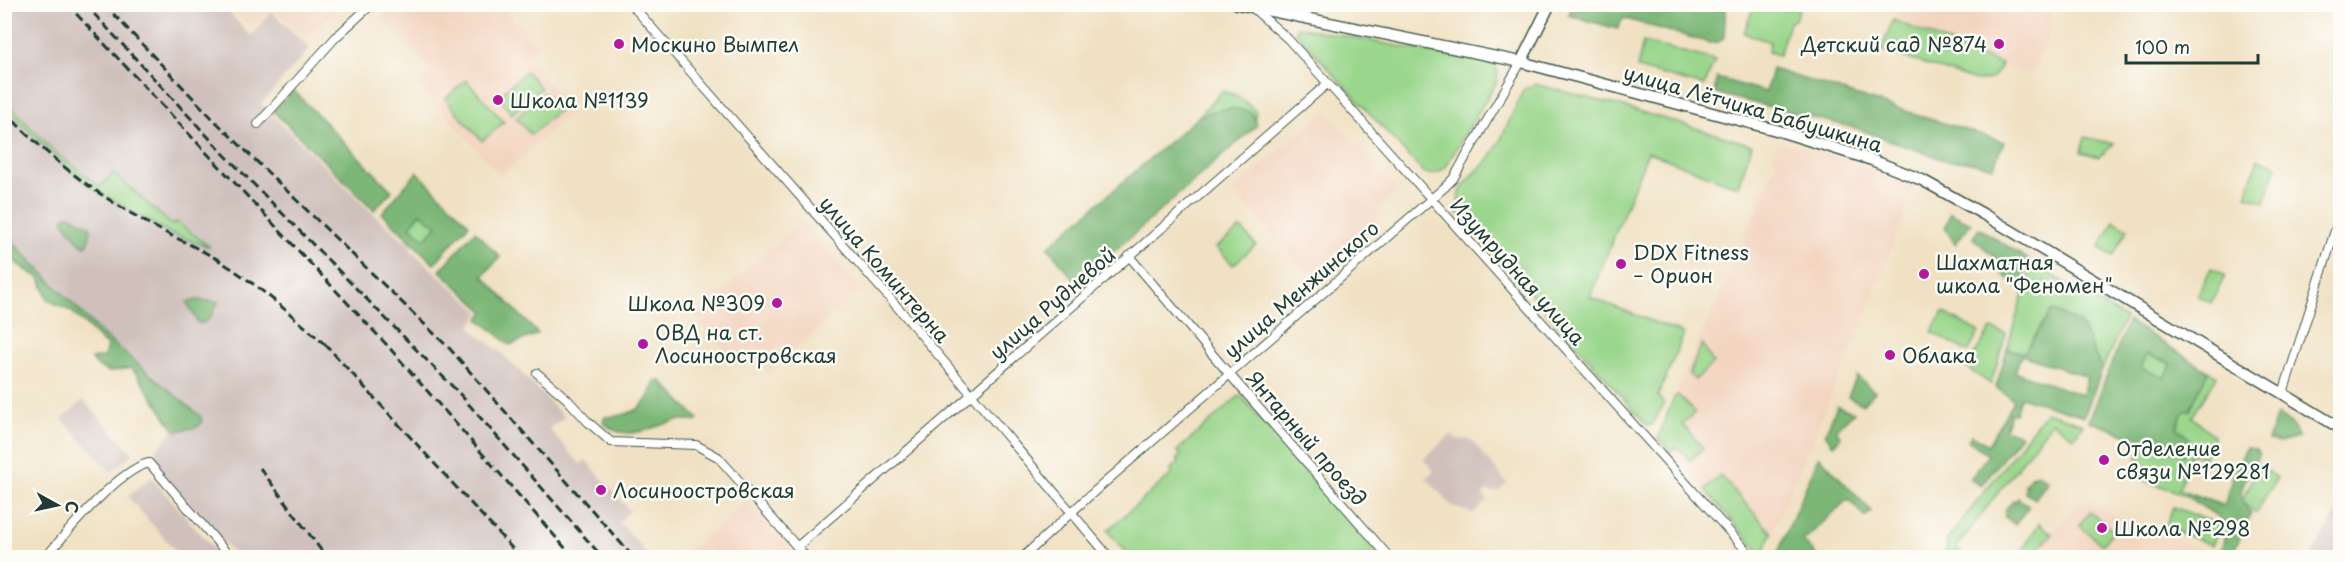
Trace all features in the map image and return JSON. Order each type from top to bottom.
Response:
[{"type":"main road","name":"улица Лётчика Бабушкина","points":[[1237,4],[1521,62],[1841,149],[1922,180],[2027,240],[2340,428]]},
{"type":"main road","name":"улица Менжинского","points":[[1521,62],[1550,4]]},
{"type":"street","points":[[258,124],[336,36],[372,4]]},
{"type":"street","name":"улица Коминтерна","points":[[632,4],[972,395],[1110,558]]},
{"type":"street","name":"Изумрудная улица","points":[[1254,9],[1287,39],[1753,558]]},
{"type":"street","name":"улица Менжинского","points":[[1022,558],[1453,178],[1521,62]]},
{"type":"street","name":"улица Рудневой","points":[[798,546],[1327,84]]},
{"type":"street","points":[[2283,393],[2340,214]]},
{"type":"street","name":"Янтарный проезд","points":[[1130,256],[1230,375],[1390,558]]},
{"type":"street","points":[[537,373],[611,442],[696,445],[718,457],[807,558]]},
{"type":"street","points":[[45,558],[90,506],[137,466],[149,463],[231,558]]},
{"type":"shaded area","name":"Детский сад №874","points":[[1899,4],[2055,5],[2048,22],[2054,25],[2031,76],[1893,20]]},
{"type":"shaded area","points":[[4,5],[222,5],[251,36],[271,11],[310,48],[261,104],[371,212],[412,247],[410,250],[480,312],[471,326],[475,332],[504,355],[564,417],[549,429],[580,464],[586,460],[630,511],[619,522],[650,557],[237,557],[149,459],[185,415],[5,236]]},
{"type":"shaded area","points":[[228,5],[341,5],[304,38],[272,8],[251,28]]},
{"type":"shaded area","name":"Школа №1139","points":[[396,5],[500,5],[537,45],[525,56],[573,110],[501,176],[418,85],[432,71],[382,17]]},
{"type":"shaded area","points":[[1326,111],[1398,190],[1378,208],[1383,214],[1307,276],[1233,190]]},
{"type":"shaded area","points":[[1777,141],[1834,156],[1912,186],[1913,191],[1863,322],[1772,533],[1720,476],[1705,490],[1670,452],[1676,446],[1682,424],[1695,412],[1678,395],[1674,397],[1778,159],[1773,156]]},
{"type":"shaded area","name":"Школа №309","points":[[802,221],[861,290],[770,373],[751,361],[742,369],[694,316]]},
{"type":"shaded area","points":[[83,400],[133,453],[111,472],[62,419]]},
{"type":"shaded area","points":[[1452,434],[1457,439],[1471,440],[1507,483],[1498,491],[1488,490],[1483,494],[1488,500],[1473,514],[1452,506],[1426,478],[1434,471],[1423,459]]},
{"type":"shaded area","points":[[151,477],[221,557],[181,557],[128,497]]},
{"type":"shaded area","points":[[747,501],[797,557],[681,557],[686,553]]},
{"type":"shaded area","name":"Школа №298","points":[[2079,501],[2215,555],[2214,558],[2031,557]]},
{"type":"shaded area","points":[[2340,507],[2340,550],[2336,557],[2310,557]]},
{"type":"green space","points":[[1574,5],[1726,5],[1724,37],[1719,42],[1710,43],[1623,18],[1618,29],[1568,15]]},
{"type":"green space","points":[[1746,5],[1770,5],[1785,10],[1787,5],[1800,6],[1795,20],[1789,23],[1779,55],[1768,52],[1770,42],[1744,33],[1753,8]]},
{"type":"green space","points":[[1893,20],[2002,64],[1991,79],[1976,81],[1881,50]]},
{"type":"green space","points":[[1297,27],[1493,64],[1498,71],[1496,83],[1445,168],[1435,174],[1424,173],[1298,35],[1295,30]]},
{"type":"green space","points":[[1643,42],[1715,60],[1704,86],[1637,68]]},
{"type":"green space","points":[[1772,69],[2004,142],[1993,167],[1966,161],[1950,162],[1855,128],[1714,93],[1717,78],[1766,92]]},
{"type":"green space","points":[[526,71],[541,88],[512,114],[498,97]]},
{"type":"green space","points":[[466,80],[504,122],[482,141],[445,99]]},
{"type":"green space","points":[[1535,84],[1628,108],[1752,145],[1738,187],[1648,152],[1590,297],[1684,334],[1658,396],[1664,404],[1652,425],[1647,425],[1455,209],[1459,205],[1458,199],[1462,188],[1497,147],[1524,89]]},
{"type":"green space","points":[[293,90],[392,191],[374,210],[273,111]]},
{"type":"green space","points":[[1222,91],[1238,96],[1256,111],[1255,118],[1251,112],[1214,111],[1198,117]]},
{"type":"green space","points":[[544,93],[559,110],[531,135],[516,118]]},
{"type":"green space","points":[[4,100],[55,152],[100,187],[113,173],[172,225],[177,222],[210,247],[169,233],[91,187],[68,169],[5,108]]},
{"type":"green space","points":[[1232,108],[1251,112],[1257,125],[1077,284],[1048,247],[1198,117]]},
{"type":"green space","points":[[2085,137],[2114,144],[2099,157],[2081,152]]},
{"type":"green space","points":[[2258,159],[2277,165],[2265,202],[2246,196]]},
{"type":"green space","points":[[417,172],[469,224],[434,264],[382,213]],"holes":[[[421,213],[437,226],[425,239],[410,226]]]},
{"type":"green space","points":[[421,213],[437,226],[425,240],[410,226]]},
{"type":"green space","points":[[1950,213],[1971,223],[1955,244],[1945,228]]},
{"type":"green space","points":[[69,215],[91,228],[88,244],[85,246],[79,242],[63,220]]},
{"type":"green space","points":[[2114,221],[2128,229],[2113,256],[2099,248]]},
{"type":"green space","points":[[1241,228],[1256,245],[1233,265],[1216,247]]},
{"type":"green space","points":[[1979,228],[2029,260],[2020,288],[2002,274],[2006,267],[1973,238]]},
{"type":"green space","points":[[475,231],[500,257],[483,276],[538,334],[510,345],[479,319],[484,311],[440,271]]},
{"type":"green space","points":[[4,233],[104,336],[200,416],[202,422],[197,427],[177,431],[137,374],[130,368],[109,372],[97,366],[91,359],[104,357],[107,346],[71,311],[48,300],[40,278],[19,265],[10,256]]},
{"type":"green space","points":[[2032,263],[2125,318],[2102,370],[2081,324],[2052,310],[2024,353],[2007,349]]},
{"type":"green space","points":[[2211,268],[2225,275],[2211,303],[2197,296]]},
{"type":"green space","points":[[197,300],[218,302],[210,318],[203,323],[198,323],[187,302]]},
{"type":"green space","points":[[2052,310],[2081,324],[2102,370],[2084,416],[2020,397],[2015,414],[2011,413],[2005,429],[2021,435],[1981,486],[1970,479],[1988,455],[1968,440],[1972,435],[1988,445],[2014,400],[1996,388],[2007,349],[2024,353]],"holes":[[[2021,355],[2087,377],[2082,395],[2015,372]]]},
{"type":"green space","points":[[1943,312],[1979,332],[1968,352],[1932,332]]},
{"type":"green space","points":[[2128,321],[2208,371],[2190,410],[2183,412],[2177,427],[2189,439],[2184,455],[2089,421]],"holes":[[[2147,354],[2171,364],[2165,378],[2141,368]]]},
{"type":"green space","points":[[1991,329],[2006,334],[1991,384],[1966,367]]},
{"type":"green space","points":[[1702,344],[1713,363],[1695,380],[1689,374]]},
{"type":"green space","points":[[2147,354],[2172,364],[2165,379],[2141,368]]},
{"type":"green space","points":[[2208,371],[2217,377],[2192,417],[2214,436],[2204,458],[2191,454],[2179,489],[2222,504],[2219,510],[2175,491],[2131,476],[2144,441],[2184,455],[2177,428],[2183,411],[2190,410]]},
{"type":"green space","points":[[1857,376],[1875,392],[1862,404],[1848,397]]},
{"type":"green space","points":[[660,380],[698,419],[695,422],[674,421],[638,432],[626,433],[614,430],[603,422],[605,417],[624,415],[643,405],[655,381]]},
{"type":"green space","points":[[1240,395],[1381,557],[1131,557],[1110,534],[1108,530],[1173,473],[1170,470],[1179,462],[1177,459],[1181,455],[1177,451]]},
{"type":"green space","points":[[1678,395],[1695,412],[1682,424],[1703,448],[1690,461],[1677,447],[1670,452],[1658,438],[1674,397]]},
{"type":"green space","points":[[1837,406],[1854,412],[1836,430],[1841,437],[1833,445],[1825,434]]},
{"type":"green space","points":[[2046,412],[2083,424],[2074,438],[2052,422],[1956,548],[1968,557],[1951,557],[1946,553],[1947,540]]},
{"type":"green space","points":[[2277,415],[2291,423],[2299,438],[2279,443],[2268,440]]},
{"type":"green space","points":[[2248,448],[2257,450],[2259,453],[2242,490],[2242,498],[2251,513],[2250,517],[2233,552],[2221,553],[2219,550],[2227,529],[2220,518],[2186,496],[2187,492],[2221,506],[2225,503],[2233,474]]},
{"type":"green space","points":[[1819,456],[1871,511],[1865,517],[1848,499],[1803,541],[1818,557],[1776,557]]},
{"type":"green space","points":[[2259,464],[2277,478],[2256,513],[2242,502]]},
{"type":"green space","points":[[2037,473],[2048,481],[2035,499],[2024,491],[2026,487],[2024,485],[2032,475]]},
{"type":"green space","points":[[1720,475],[1772,533],[1765,549],[1758,551],[1705,490]]},
{"type":"green space","points":[[2018,498],[2029,506],[2015,525],[2004,516],[2007,513],[2004,511],[2013,500],[2015,502]]},
{"type":"green space","points":[[2173,507],[2220,525],[2212,545],[2165,527]]},
{"type":"green space","points":[[2090,512],[2113,531],[2102,545],[2079,525]]},
{"type":"green space","points":[[2039,523],[2052,534],[2031,557],[2023,549]]},
{"type":"railway","points":[[67,4],[386,344],[574,558]]},
{"type":"railway","points":[[85,4],[223,153],[458,392],[603,558]]},
{"type":"railway","points":[[104,4],[214,120],[450,349],[634,558]]},
{"type":"railway","points":[[4,111],[36,143],[84,182],[139,218],[210,255],[235,271],[277,303],[330,349]]},
{"type":"railway","points":[[324,343],[521,558]]},
{"type":"railway","points":[[260,468],[327,558]]},
{"type":"place","name":"Москино Вымпел","points":[[619,44]]},
{"type":"place","name":"Детский сад №874","points":[[1999,44]]},
{"type":"place","name":"Школа №1139","points":[[498,100]]},
{"type":"place","name":"DDX Fitness – Орион","points":[[1621,264]]},
{"type":"place","name":"Шахматная школа \"Феномен\"","points":[[1924,274]]},
{"type":"place","name":"Школа №309","points":[[777,303]]},
{"type":"place","name":"ОВД на ст. Лосиноостровская","points":[[643,344]]},
{"type":"place","name":"Облака","points":[[1890,355]]},
{"type":"place","name":"Отделение связи №129281","points":[[2104,460]]},
{"type":"place","name":"Лосиноостровская","points":[[601,490]]},
{"type":"place","name":"Школа №298","points":[[2102,528]]}]
